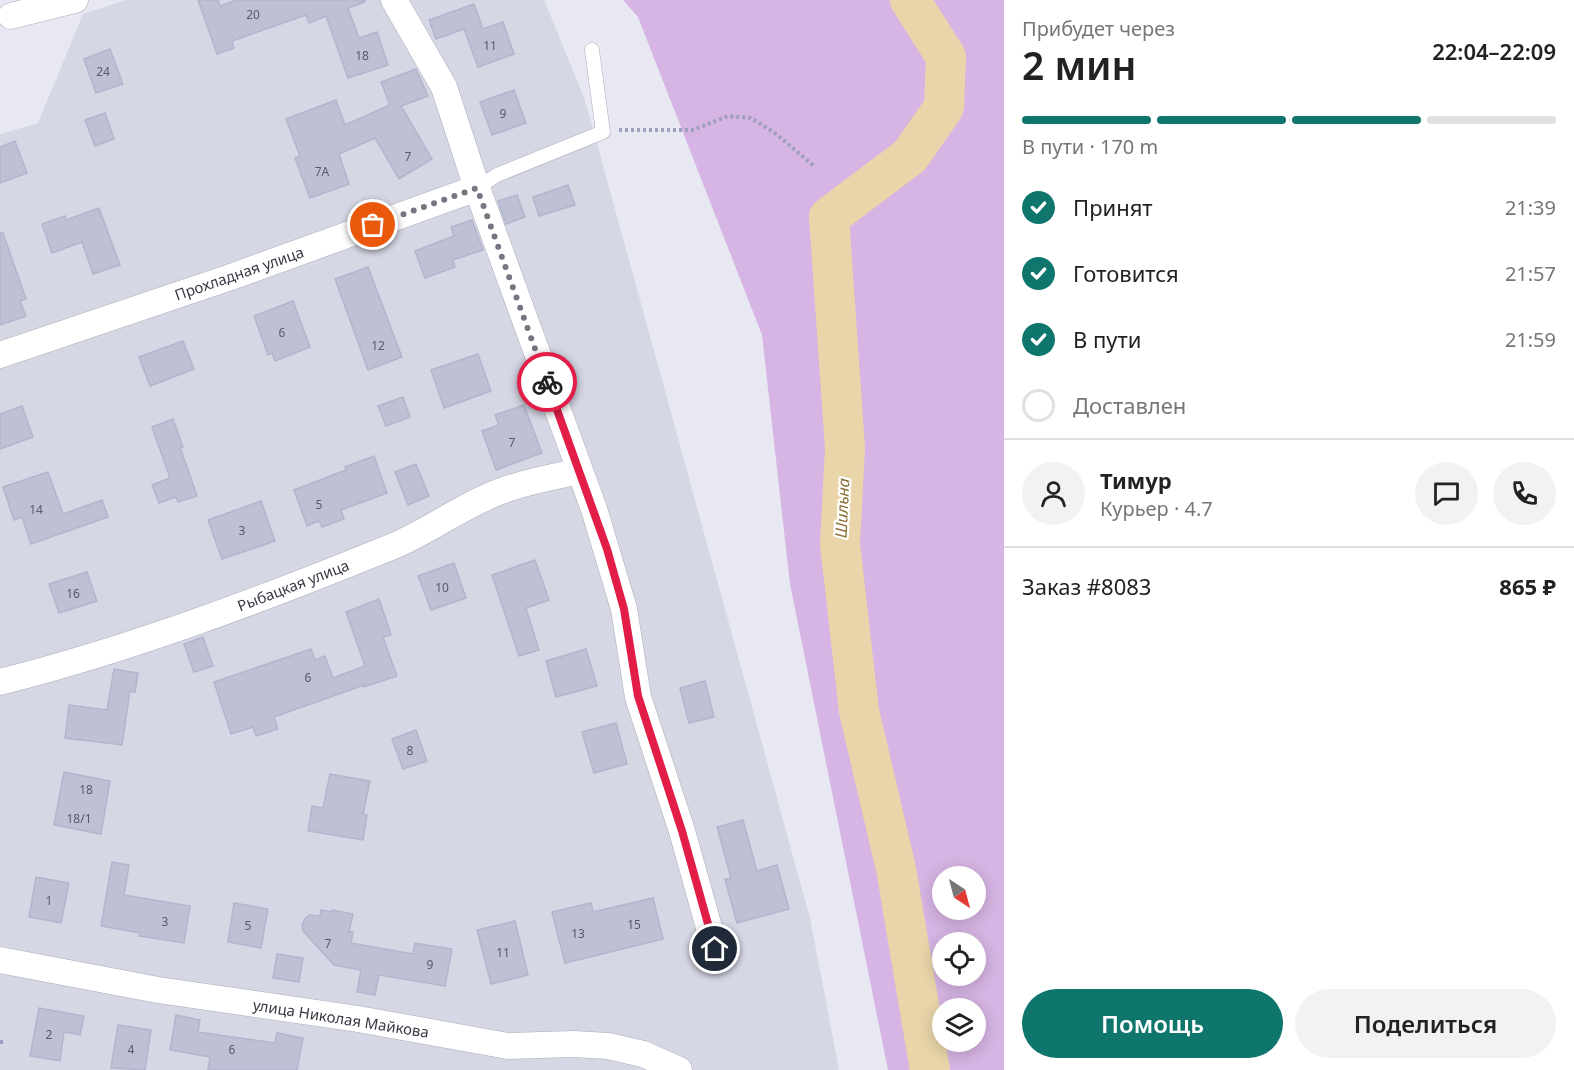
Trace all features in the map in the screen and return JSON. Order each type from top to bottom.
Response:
[{"type":"street","points":[[6,14],[75,0]]},
{"type":"street","points":[[394,0],[444,87],[477,188],[607,549],[624,609],[638,696],[682,831],[715,949]]},
{"type":"street","name":"Прохладная улица","points":[[0,355],[228,278],[477,188]]},
{"type":"street","name":"Рыбацкая улица","points":[[0,682],[68,665],[218,615],[406,541],[460,511],[505,490],[579,471]]},
{"type":"street","name":"улица Николая Майкова","points":[[0,960],[158,990],[358,1019],[508,1046],[574,1044],[608,1046],[643,1054],[679,1070]]},
{"type":"lane","points":[[477,188],[497,175],[603,132],[592,50]]},
{"type":"path","points":[[603,132],[629,129],[693,130],[728,116],[751,118],[775,133],[814,166]]},
{"type":"shaded area","points":[[126,0],[544,0],[585,100],[810,918],[839,1070],[0,1070],[0,134],[38,123],[83,14]]},
{"type":"shaded area","points":[[623,0],[1004,0],[1004,1070],[888,1070],[790,584],[762,335],[638,17]]},
{"type":"building","points":[[198,0],[218,0],[220,6],[236,0],[365,0],[365,2],[348,8],[359,38],[377,32],[388,65],[348,78],[326,16],[309,23],[306,15],[232,41],[234,48],[217,54]]},
{"type":"building","points":[[474,4],[483,29],[503,22],[514,54],[478,67],[464,29],[436,39],[429,20]]},
{"type":"building","points":[[110,49],[123,84],[96,93],[84,59]]},
{"type":"building","points":[[416,69],[428,96],[401,106],[432,159],[399,179],[375,138],[339,154],[349,184],[310,198],[295,158],[300,156],[286,119],[336,100],[345,125],[390,105],[381,82]]},
{"type":"building","points":[[514,90],[526,123],[492,135],[480,102]]},
{"type":"building","points":[[105,113],[114,139],[95,146],[85,120]]},
{"type":"building","points":[[15,141],[27,173],[0,183],[0,147]]},
{"type":"building","points":[[568,185],[575,205],[539,216],[533,197]]},
{"type":"building","points":[[517,195],[525,217],[506,224],[498,201]]},
{"type":"building","points":[[99,208],[120,265],[93,274],[82,242],[52,253],[42,224],[65,216],[66,220]]},
{"type":"building","points":[[472,220],[483,250],[453,260],[455,267],[425,278],[415,251],[454,236],[451,227]]},
{"type":"building","points":[[0,233],[3,233],[26,299],[20,301],[26,316],[0,325]]},
{"type":"building","points":[[368,267],[402,357],[368,370],[335,279]]},
{"type":"building","points":[[293,301],[310,347],[275,361],[272,353],[268,355],[254,316]]},
{"type":"building","points":[[183,341],[194,369],[150,386],[139,357]]},
{"type":"building","points":[[478,354],[491,391],[444,408],[431,370]]},
{"type":"building","points":[[403,397],[410,417],[386,426],[378,406]]},
{"type":"building","points":[[524,405],[542,453],[496,470],[482,431],[499,425],[495,415]]},
{"type":"building","points":[[22,406],[33,437],[0,449],[0,414]]},
{"type":"building","points":[[173,419],[197,496],[178,502],[176,497],[159,503],[152,485],[170,478],[152,427]]},
{"type":"building","points":[[374,456],[387,493],[341,510],[344,519],[322,527],[319,521],[307,526],[294,490],[346,470],[345,467]]},
{"type":"building","points":[[416,464],[429,496],[408,505],[395,472]]},
{"type":"building","points":[[48,472],[63,514],[102,500],[108,517],[31,544],[22,517],[14,520],[3,487]]},
{"type":"building","points":[[261,501],[275,541],[222,559],[208,520]]},
{"type":"building","points":[[535,560],[549,600],[526,608],[539,650],[519,656],[492,575]]},
{"type":"building","points":[[454,563],[466,598],[431,610],[418,576]]},
{"type":"building","points":[[87,572],[97,601],[59,613],[49,584]]},
{"type":"building","points":[[379,599],[391,635],[383,637],[397,676],[364,687],[364,685],[274,717],[278,729],[256,736],[253,727],[231,734],[214,682],[311,649],[315,660],[325,656],[333,678],[365,666],[346,612]]},
{"type":"building","points":[[203,637],[213,666],[194,672],[184,644]]},
{"type":"building","points":[[586,649],[597,686],[556,697],[546,661]]},
{"type":"building","points":[[114,669],[138,673],[135,692],[130,691],[122,745],[65,738],[69,705],[107,710]]},
{"type":"building","points":[[705,681],[714,717],[689,723],[680,688]]},
{"type":"building","points":[[616,723],[627,764],[594,773],[582,732]]},
{"type":"building","points":[[416,730],[427,761],[403,769],[392,739]]},
{"type":"building","points":[[64,772],[110,781],[101,834],[54,825]]},
{"type":"building","points":[[330,774],[370,781],[363,814],[367,815],[363,840],[308,831],[312,806],[323,808]]},
{"type":"building","points":[[743,820],[757,871],[777,865],[789,909],[737,923],[725,879],[731,878],[717,827]]},
{"type":"building","points":[[112,862],[129,865],[124,895],[190,906],[184,943],[139,936],[140,933],[101,926]]},
{"type":"building","points":[[36,877],[69,883],[61,923],[29,917]]},
{"type":"building","points":[[653,898],[663,939],[565,963],[552,912],[591,903],[593,912]]},
{"type":"building","points":[[234,903],[268,909],[261,948],[228,942]]},
{"type":"building","points":[[321,910],[353,914],[349,932],[353,932],[351,943],[413,954],[415,943],[452,949],[445,986],[379,975],[375,995],[357,992],[361,970],[334,965],[303,931],[302,924],[305,919],[309,915],[320,916]]},
{"type":"building","points":[[515,921],[528,975],[491,984],[477,930]]},
{"type":"building","points":[[277,954],[303,958],[299,982],[273,978]]},
{"type":"building","points":[[39,1008],[84,1016],[80,1035],[64,1032],[60,1061],[30,1056]]},
{"type":"building","points":[[176,1015],[200,1020],[198,1032],[275,1043],[277,1033],[303,1038],[297,1070],[208,1070],[210,1057],[170,1050]]},
{"type":"building","points":[[118,1025],[151,1030],[145,1070],[111,1068]]},
{"type":"waterway","name":"Шильна","points":[[910,0],[946,57],[944,107],[910,156],[829,217],[845,448],[840,544],[859,711],[896,869],[930,1070]]},
{"type":"way so far","points":[[373,225],[477,188],[547,382]]},
{"type":"route","points":[[547,382],[607,549],[624,609],[638,696],[682,831],[715,949]]}]
